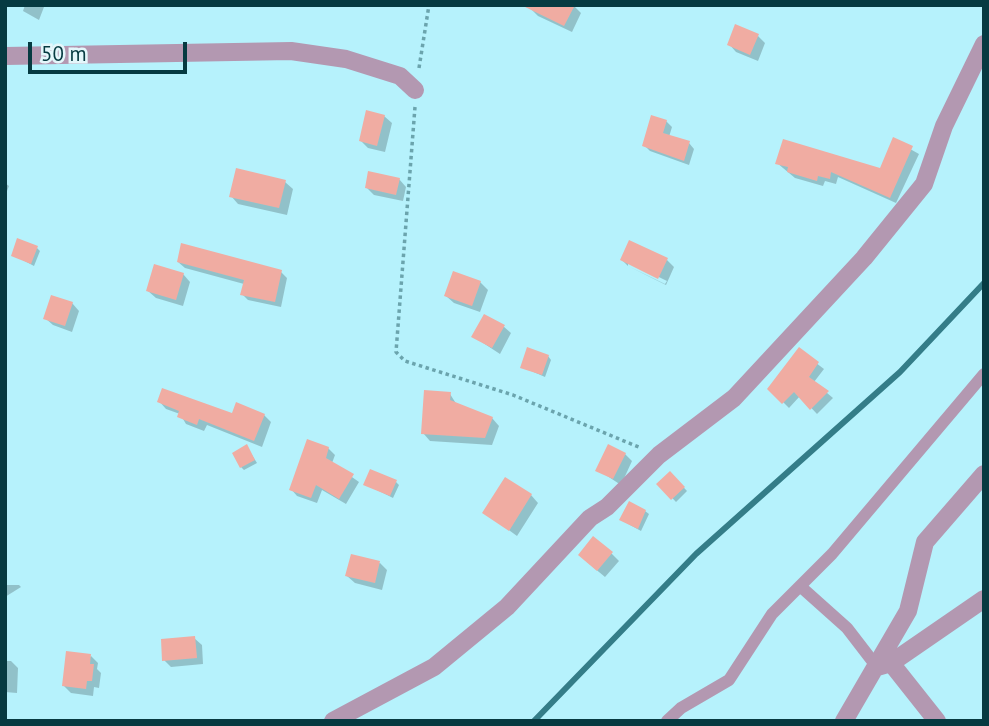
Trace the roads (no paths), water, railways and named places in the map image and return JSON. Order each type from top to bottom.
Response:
[{"type":"street","points":[[333,721],[444,658],[526,589],[590,518],[607,507],[659,455],[734,398],[864,258],[925,184],[944,125],[984,44]]},
{"type":"street","points":[[5,56],[291,51],[346,59],[400,76],[415,90]]},
{"type":"street","points":[[844,721],[884,665],[908,611],[925,542],[984,474]]},
{"type":"street","points":[[884,665],[984,599]]},
{"type":"street","points":[[884,665],[937,721]]},
{"type":"lane","points":[[667,721],[681,708],[729,680],[772,614],[832,554],[984,374]]},
{"type":"lane","points":[[800,586],[884,665]]},
{"type":"waterway","points":[[534,721],[696,554],[900,372],[984,283]]}]
